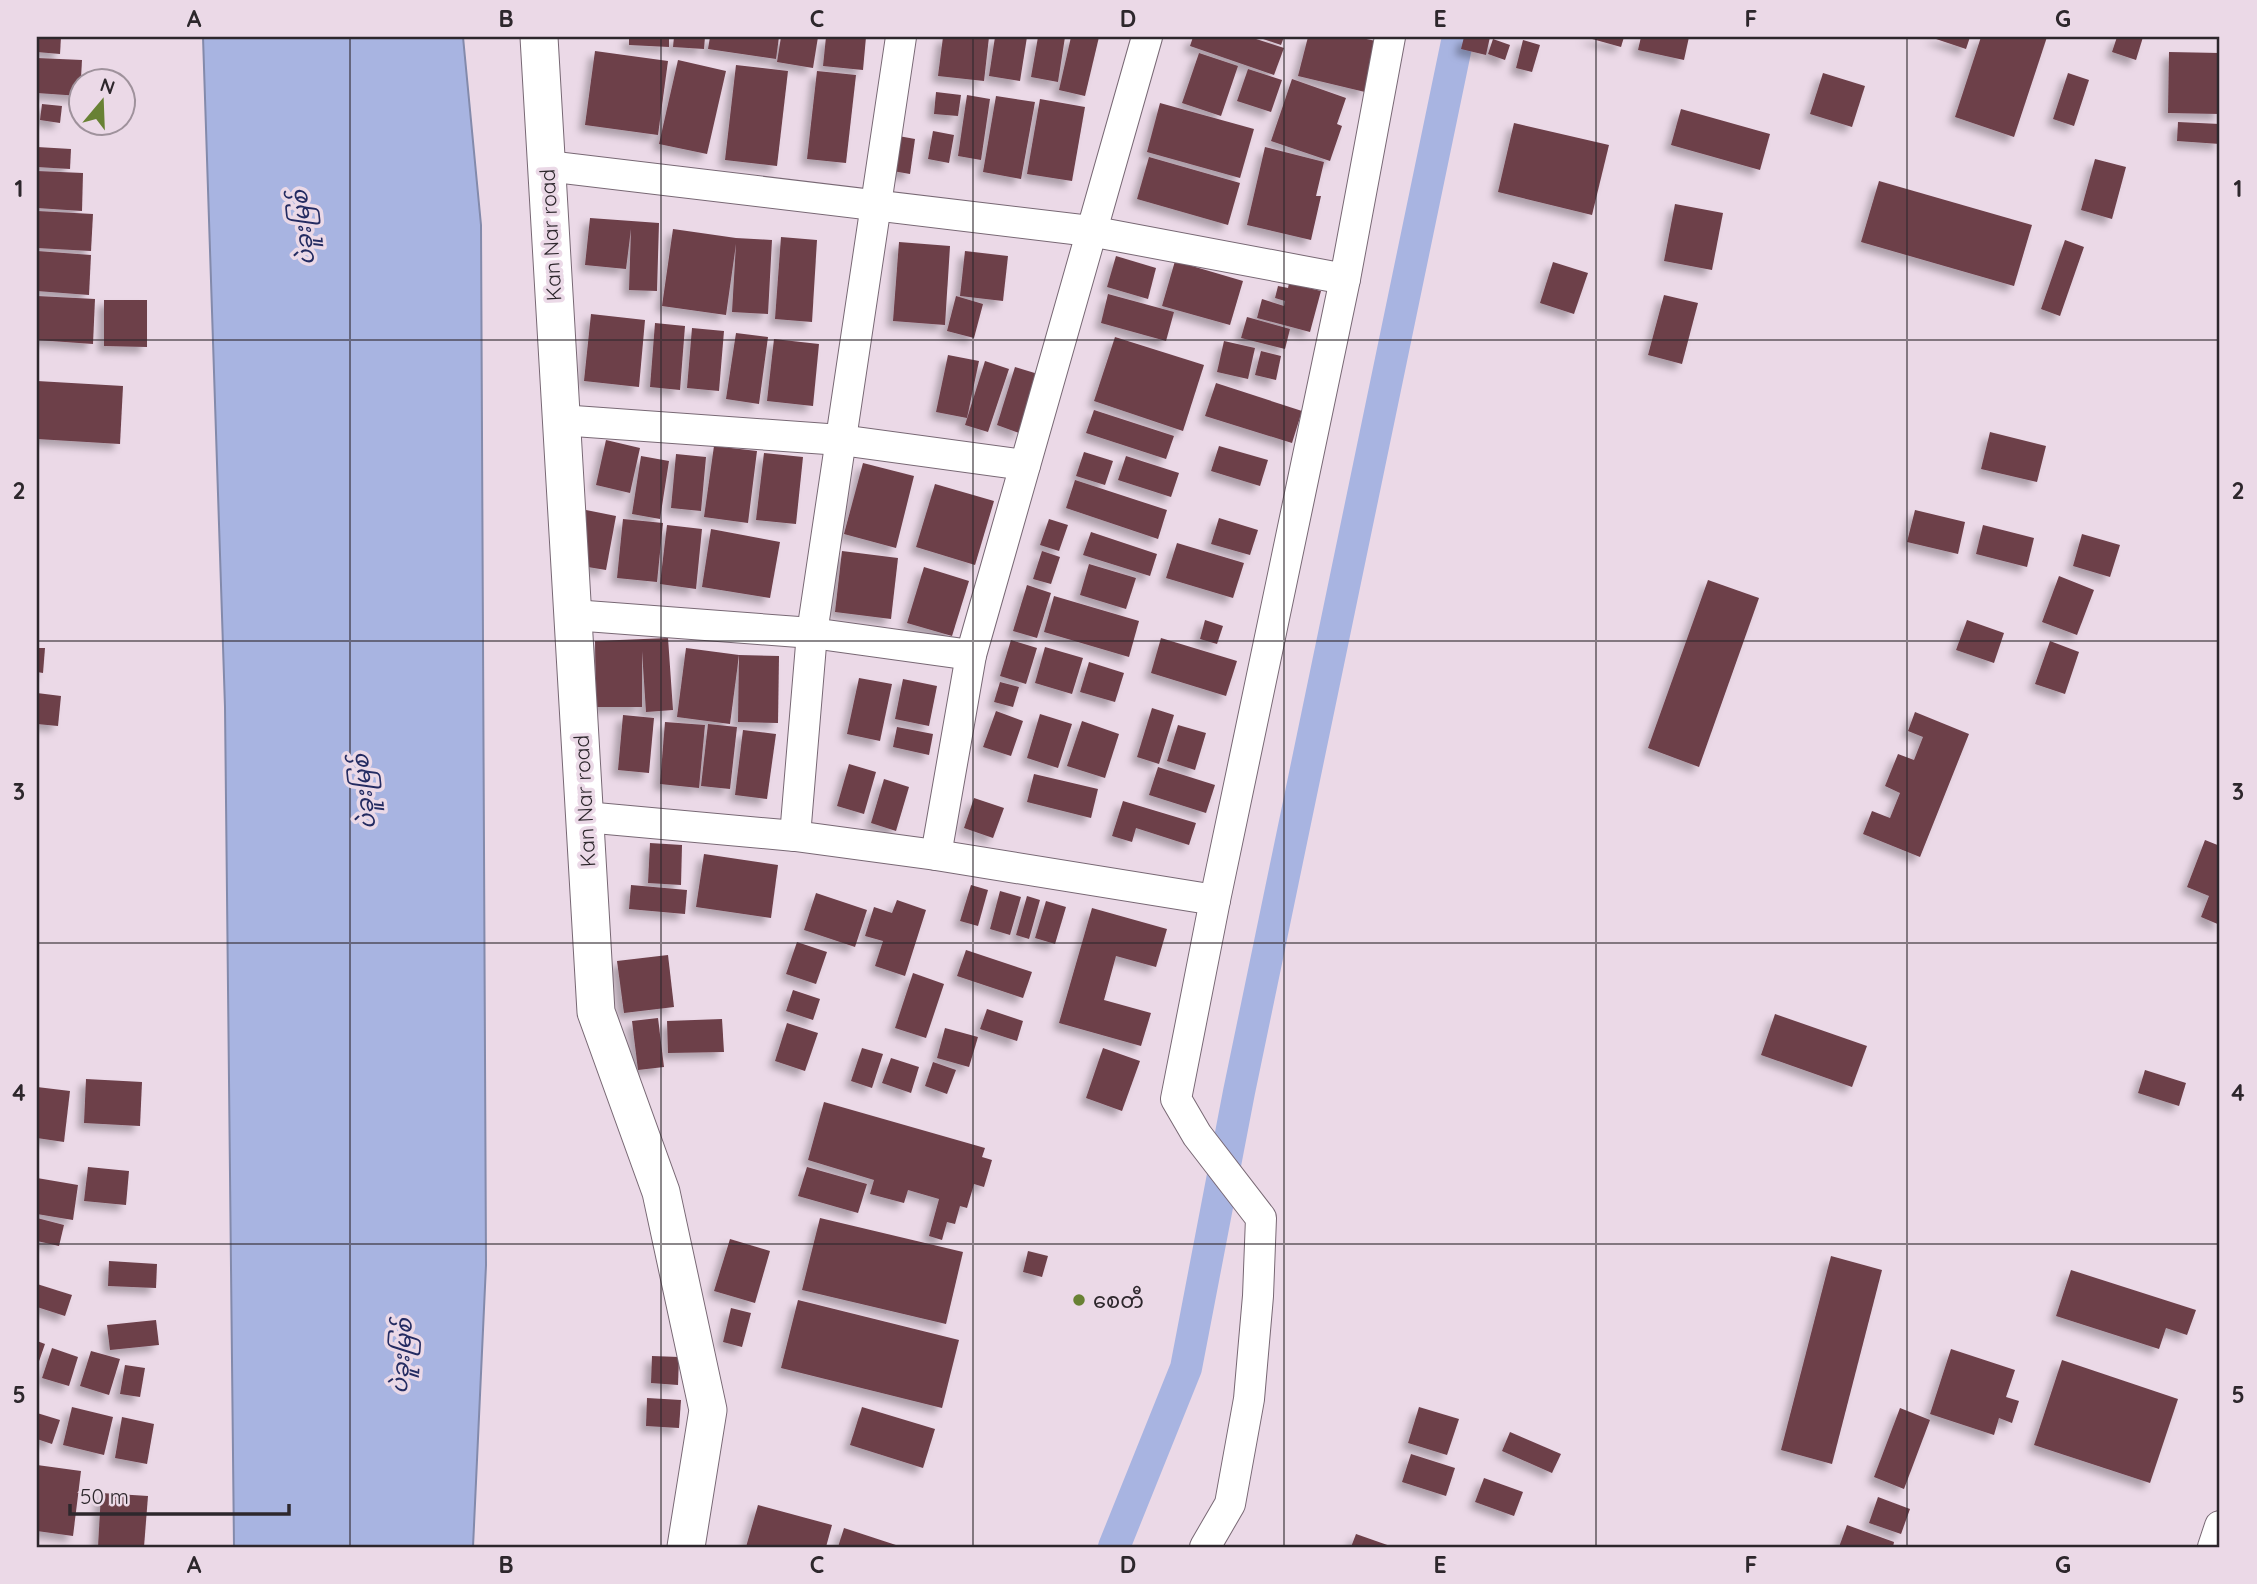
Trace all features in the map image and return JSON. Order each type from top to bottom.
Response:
[{"type":"street","name":"Kan Nar road","points":[[539,37],[596,1012],[661,1192],[708,1410],[686,1547]]},
{"type":"street","points":[[795,836],[812,633],[901,37]]},
{"type":"street","points":[[936,855],[971,655],[1147,37]]},
{"type":"street","points":[[1205,1547],[1230,1504],[1249,1399],[1258,1296],[1261,1218],[1197,1135],[1176,1099],[1345,279],[1390,37]]},
{"type":"street","points":[[547,166],[1090,231],[1345,279]]},
{"type":"street","points":[[560,419],[841,440],[1025,465]]},
{"type":"street","points":[[573,615],[812,633],[971,655]]},
{"type":"street","points":[[585,817],[795,836],[936,855],[1215,900]]},
{"type":"street","points":[[2213,1547],[2220,1526]]},
{"type":"water","name":"ပဲခူးမြစ်","points":[[203,37],[463,37],[481,225],[486,1265],[473,1547],[234,1547],[225,707]]},
{"type":"building","points":[[37,37],[61,37],[60,54],[37,52]]},
{"type":"building","points":[[629,37],[669,37],[669,47],[629,45]]},
{"type":"building","points":[[674,37],[705,37],[704,49],[673,47]]},
{"type":"building","points":[[710,37],[779,37],[776,59],[708,49]]},
{"type":"building","points":[[781,37],[818,37],[813,68],[777,62]]},
{"type":"building","points":[[826,37],[866,37],[863,70],[823,66]]},
{"type":"building","points":[[943,37],[989,37],[984,81],[938,76]]},
{"type":"building","points":[[995,37],[1027,37],[1020,81],[989,76]]},
{"type":"building","points":[[1038,37],[1065,37],[1058,82],[1031,77]]},
{"type":"building","points":[[1071,37],[1099,37],[1085,96],[1059,90]]},
{"type":"building","points":[[1193,37],[1250,37],[1284,48],[1274,75],[1190,46]]},
{"type":"building","points":[[1257,37],[1284,37],[1281,45]]},
{"type":"building","points":[[1308,37],[1357,37],[1376,41],[1365,92],[1298,76]]},
{"type":"building","points":[[1464,37],[1490,37],[1486,55],[1461,49]]},
{"type":"building","points":[[1585,37],[1624,37],[1621,47]]},
{"type":"building","points":[[1641,37],[1689,37],[1684,60],[1638,50]]},
{"type":"building","points":[[1930,37],[1970,37],[1966,49]]},
{"type":"building","points":[[1981,37],[2047,37],[2014,137],[1955,117]]},
{"type":"building","points":[[2117,37],[2143,37],[2136,60],[2112,52]]},
{"type":"building","points":[[1493,39],[1510,45],[1505,60],[1488,54]]},
{"type":"building","points":[[1523,40],[1540,45],[1532,72],[1516,68]]},
{"type":"building","points":[[595,51],[668,61],[658,135],[585,125]]},
{"type":"building","points":[[2169,52],[2220,53],[2220,114],[2168,113]]},
{"type":"building","points":[[1199,53],[1238,66],[1221,116],[1182,103]]},
{"type":"building","points":[[37,58],[82,60],[82,66],[66,66],[66,95],[37,93]]},
{"type":"building","points":[[678,60],[726,71],[707,154],[659,144]]},
{"type":"building","points":[[736,65],[788,71],[777,166],[725,160]]},
{"type":"building","points":[[1248,69],[1282,80],[1271,112],[1237,101]]},
{"type":"building","points":[[817,71],[856,75],[846,163],[807,159]]},
{"type":"building","points":[[1823,73],[1865,86],[1852,127],[1810,114]]},
{"type":"building","points":[[2068,73],[2089,80],[2074,126],[2053,119]]},
{"type":"building","points":[[1292,79],[1346,98],[1337,124],[1342,126],[1330,161],[1271,141]]},
{"type":"building","points":[[936,92],[961,95],[958,116],[934,114]]},
{"type":"building","points":[[967,95],[990,99],[981,160],[958,156]]},
{"type":"building","points":[[996,96],[1035,102],[1021,179],[983,172]]},
{"type":"building","points":[[1040,99],[1085,107],[1072,181],[1027,174]]},
{"type":"building","points":[[1160,103],[1254,129],[1240,178],[1147,152]]},
{"type":"building","points":[[42,104],[62,106],[60,123],[40,120]]},
{"type":"building","points":[[1681,109],[1770,134],[1760,170],[1671,145]]},
{"type":"building","points":[[2178,122],[2220,124],[2220,144],[2177,141]]},
{"type":"building","points":[[1514,123],[1609,145],[1592,215],[1498,192]]},
{"type":"building","points":[[933,131],[954,135],[949,163],[928,159]]},
{"type":"building","points":[[893,135],[915,139],[910,174],[887,170]]},
{"type":"building","points":[[37,147],[71,149],[70,169],[37,167]]},
{"type":"building","points":[[1265,147],[1324,162],[1316,196],[1321,196],[1311,240],[1247,225]]},
{"type":"building","points":[[1149,157],[1240,183],[1228,225],[1137,199]]},
{"type":"building","points":[[2095,159],[2126,167],[2112,219],[2081,210]]},
{"type":"building","points":[[37,171],[83,173],[82,211],[37,208]]},
{"type":"building","points":[[1879,181],[2032,225],[2014,286],[1861,242]]},
{"type":"building","points":[[1675,204],[1723,213],[1712,270],[1664,261]]},
{"type":"building","points":[[37,211],[93,214],[91,251],[37,248]]},
{"type":"building","points":[[590,218],[659,223],[657,291],[629,290],[631,229],[626,269],[585,265]]},
{"type":"building","points":[[673,229],[772,240],[768,314],[732,312],[736,244],[726,315],[662,306]]},
{"type":"building","points":[[781,237],[817,240],[812,322],[775,319]]},
{"type":"building","points":[[2065,240],[2084,247],[2060,316],[2041,309]]},
{"type":"building","points":[[899,242],[950,246],[945,325],[893,321]]},
{"type":"building","points":[[37,251],[91,255],[89,295],[37,291]]},
{"type":"building","points":[[965,251],[1008,256],[1003,301],[960,296]]},
{"type":"building","points":[[1116,256],[1156,268],[1148,299],[1107,287]]},
{"type":"building","points":[[1175,261],[1243,281],[1230,325],[1162,306]]},
{"type":"building","points":[[1553,262],[1588,273],[1574,314],[1540,303]]},
{"type":"building","points":[[1289,283],[1321,291],[1310,332],[1257,318],[1262,299],[1284,306],[1285,301],[1275,298],[1278,286],[1288,288]]},
{"type":"building","points":[[1108,294],[1174,312],[1166,341],[1101,323]]},
{"type":"building","points":[[1664,295],[1698,303],[1682,364],[1648,355]]},
{"type":"building","points":[[37,296],[95,299],[93,344],[37,340]]},
{"type":"building","points":[[956,296],[983,304],[974,338],[947,331]]},
{"type":"building","points":[[104,300],[147,300],[147,347],[104,346]]},
{"type":"building","points":[[591,314],[645,320],[639,387],[584,381]]},
{"type":"building","points":[[1247,317],[1290,329],[1285,349],[1241,338]]},
{"type":"building","points":[[655,323],[685,326],[680,390],[650,387]]},
{"type":"building","points":[[692,328],[724,331],[719,391],[687,388]]},
{"type":"building","points":[[736,333],[768,337],[759,404],[726,399]]},
{"type":"building","points":[[1115,337],[1204,365],[1183,431],[1094,401]]},
{"type":"building","points":[[774,339],[819,344],[813,406],[767,401]]},
{"type":"building","points":[[1224,341],[1255,348],[1248,379],[1217,372]]},
{"type":"building","points":[[1261,351],[1281,356],[1276,380],[1255,375]]},
{"type":"building","points":[[948,355],[979,361],[967,418],[936,412]]},
{"type":"building","points":[[985,361],[1009,369],[988,432],[965,425]]},
{"type":"building","points":[[1015,367],[1038,374],[1019,433],[997,425]]},
{"type":"building","points":[[37,381],[123,386],[120,444],[37,439]]},
{"type":"building","points":[[1216,383],[1302,411],[1292,443],[1205,416]]},
{"type":"building","points":[[1094,410],[1174,436],[1166,459],[1086,433]]},
{"type":"building","points":[[1990,432],[2046,446],[2037,482],[1981,469]]},
{"type":"building","points":[[606,440],[640,448],[630,493],[596,485]]},
{"type":"building","points":[[714,446],[757,451],[748,523],[704,517]]},
{"type":"building","points":[[1219,446],[1268,460],[1260,486],[1211,471]]},
{"type":"building","points":[[1084,452],[1113,461],[1105,485],[1076,476]]},
{"type":"building","points":[[764,453],[803,457],[796,524],[756,520]]},
{"type":"building","points":[[676,454],[706,457],[701,511],[671,508]]},
{"type":"building","points":[[641,456],[669,461],[660,519],[632,514]]},
{"type":"building","points":[[1126,456],[1179,473],[1171,497],[1118,480]]},
{"type":"building","points":[[863,463],[914,476],[896,548],[844,534]]},
{"type":"building","points":[[1075,480],[1167,510],[1158,539],[1066,508]]},
{"type":"building","points":[[935,484],[994,501],[975,565],[916,547]]},
{"type":"building","points":[[586,510],[616,516],[606,570],[576,565]]},
{"type":"building","points":[[1915,510],[1965,522],[1958,554],[1907,542]]},
{"type":"building","points":[[1219,518],[1258,530],[1250,555],[1211,544]]},
{"type":"building","points":[[623,519],[663,523],[657,582],[617,578]]},
{"type":"building","points":[[1049,519],[1068,525],[1059,551],[1040,545]]},
{"type":"building","points":[[667,525],[702,529],[696,589],[660,584]]},
{"type":"building","points":[[1983,525],[2034,538],[2027,567],[1976,554]]},
{"type":"building","points":[[711,529],[780,542],[770,598],[702,587]]},
{"type":"building","points":[[1091,532],[1157,554],[1150,576],[1083,555]]},
{"type":"building","points":[[2082,534],[2120,545],[2110,577],[2073,566]]},
{"type":"building","points":[[1177,543],[1244,563],[1233,598],[1166,578]]},
{"type":"building","points":[[842,551],[898,558],[891,619],[835,612]]},
{"type":"building","points":[[1042,551],[1060,557],[1051,584],[1033,579]]},
{"type":"building","points":[[1089,564],[1136,578],[1126,609],[1080,595]]},
{"type":"building","points":[[924,567],[969,581],[952,636],[907,623]]},
{"type":"building","points":[[2059,576],[2094,590],[2077,635],[2042,622]]},
{"type":"building","points":[[1708,580],[1759,598],[1699,767],[1648,748]]},
{"type":"building","points":[[1027,585],[1051,593],[1037,638],[1013,631]]},
{"type":"building","points":[[1054,596],[1139,621],[1129,657],[1044,632]]},
{"type":"building","points":[[1205,620],[1223,626],[1217,644],[1200,639]]},
{"type":"building","points":[[1967,620],[2004,633],[1994,663],[1956,650]]},
{"type":"building","points":[[668,638],[673,710],[646,712],[642,651],[642,707],[596,707],[595,641]]},
{"type":"building","points":[[1161,638],[1237,661],[1226,696],[1151,673]]},
{"type":"building","points":[[1011,640],[1037,648],[1026,684],[1000,676]]},
{"type":"building","points":[[2050,641],[2079,652],[2065,694],[2035,684]]},
{"type":"building","points":[[1045,647],[1083,658],[1072,694],[1035,683]]},
{"type":"building","points":[[37,648],[45,648],[43,673],[37,672]]},
{"type":"building","points":[[686,648],[739,655],[730,724],[677,717]]},
{"type":"building","points":[[739,655],[779,656],[778,723],[738,722]]},
{"type":"building","points":[[1089,662],[1124,673],[1115,702],[1080,692]]},
{"type":"building","points":[[859,678],[892,684],[880,741],[847,734]]},
{"type":"building","points":[[903,679],[937,686],[929,726],[895,719]]},
{"type":"building","points":[[1000,682],[1019,687],[1013,707],[994,702]]},
{"type":"building","points":[[37,693],[61,696],[58,726],[37,724]]},
{"type":"building","points":[[1152,708],[1174,715],[1159,764],[1137,757]]},
{"type":"building","points":[[996,711],[1023,721],[1011,756],[983,747]]},
{"type":"building","points":[[1915,712],[1969,734],[1920,857],[1863,834],[1872,811],[1890,818],[1900,793],[1885,786],[1898,754],[1914,760],[1923,737],[1908,731]]},
{"type":"building","points":[[1040,714],[1072,724],[1058,768],[1027,758]]},
{"type":"building","points":[[623,715],[654,718],[649,773],[618,770]]},
{"type":"building","points":[[1082,721],[1119,734],[1105,778],[1067,766]]},
{"type":"building","points":[[665,722],[705,725],[699,788],[660,784]]},
{"type":"building","points":[[708,724],[737,727],[730,789],[701,786]]},
{"type":"building","points":[[1178,725],[1206,733],[1195,770],[1167,761]]},
{"type":"building","points":[[897,727],[933,734],[929,755],[893,747]]},
{"type":"building","points":[[743,730],[776,734],[767,799],[735,795]]},
{"type":"building","points":[[849,764],[876,772],[864,814],[837,806]]},
{"type":"building","points":[[1158,767],[1215,785],[1206,813],[1149,795]]},
{"type":"building","points":[[1034,774],[1098,789],[1091,818],[1027,802]]},
{"type":"building","points":[[884,779],[909,787],[896,831],[871,823]]},
{"type":"building","points":[[974,798],[1004,808],[993,838],[964,828]]},
{"type":"building","points":[[1123,801],[1196,823],[1189,845],[1136,828],[1132,842],[1112,836]]},
{"type":"building","points":[[2205,840],[2220,846],[2220,925],[2201,917],[2209,896],[2187,887]]},
{"type":"building","points":[[650,843],[682,845],[681,885],[648,883]]},
{"type":"building","points":[[704,854],[778,865],[771,918],[696,907]]},
{"type":"building","points":[[631,885],[687,890],[685,914],[629,909]]},
{"type":"building","points":[[971,885],[988,890],[978,926],[960,921]]},
{"type":"building","points":[[1000,891],[1021,897],[1010,935],[990,929]]},
{"type":"building","points":[[816,893],[867,910],[855,947],[804,930]]},
{"type":"building","points":[[1027,896],[1040,900],[1029,939],[1016,935]]},
{"type":"building","points":[[897,900],[926,910],[905,976],[875,966],[883,941],[865,936],[874,907],[892,913]]},
{"type":"building","points":[[1046,901],[1066,907],[1055,944],[1035,938]]},
{"type":"building","points":[[1092,908],[1167,929],[1156,967],[1116,956],[1104,1000],[1151,1013],[1141,1046],[1059,1023]]},
{"type":"building","points":[[797,942],[827,952],[816,984],[786,974]]},
{"type":"building","points":[[966,950],[1032,972],[1023,998],[957,976]]},
{"type":"building","points":[[668,955],[674,1007],[624,1013],[617,961]]},
{"type":"building","points":[[913,973],[944,984],[926,1038],[895,1028]]},
{"type":"building","points":[[793,990],[820,999],[813,1020],[786,1011]]},
{"type":"building","points":[[987,1009],[1023,1021],[1017,1041],[980,1029]]},
{"type":"building","points":[[1775,1014],[1867,1046],[1852,1087],[1761,1055]]},
{"type":"building","points":[[658,1018],[664,1067],[638,1070],[632,1021]]},
{"type":"building","points":[[722,1019],[724,1052],[668,1053],[667,1021]]},
{"type":"building","points":[[787,1023],[818,1033],[805,1071],[775,1061]]},
{"type":"building","points":[[945,1028],[978,1037],[969,1067],[937,1058]]},
{"type":"building","points":[[862,1048],[883,1054],[872,1088],[851,1081]]},
{"type":"building","points":[[1103,1048],[1140,1061],[1122,1111],[1086,1098]]},
{"type":"building","points":[[891,1058],[919,1067],[911,1093],[882,1083]]},
{"type":"building","points":[[933,1062],[956,1070],[947,1094],[925,1086]]},
{"type":"building","points":[[2145,1070],[2186,1083],[2179,1106],[2138,1093]]},
{"type":"building","points":[[86,1079],[142,1082],[140,1126],[84,1123]]},
{"type":"building","points":[[37,1087],[70,1091],[64,1142],[37,1138]]},
{"type":"building","points":[[824,1102],[985,1148],[982,1157],[992,1160],[984,1187],[974,1184],[967,1208],[960,1206],[955,1224],[947,1222],[942,1240],[929,1236],[939,1199],[908,1190],[904,1203],[870,1194],[874,1180],[808,1160]]},
{"type":"building","points":[[88,1167],[129,1171],[126,1205],[84,1201]]},
{"type":"building","points":[[807,1167],[867,1184],[858,1213],[798,1196]]},
{"type":"building","points":[[37,1178],[78,1185],[73,1220],[37,1214]]},
{"type":"building","points":[[37,1218],[64,1225],[59,1246],[37,1241]]},
{"type":"building","points":[[820,1218],[963,1252],[946,1324],[802,1290]]},
{"type":"building","points":[[730,1239],[770,1251],[755,1303],[714,1291]]},
{"type":"building","points":[[1028,1251],[1048,1256],[1042,1277],[1023,1272]]},
{"type":"building","points":[[1831,1256],[1882,1270],[1832,1464],[1781,1450]]},
{"type":"building","points":[[109,1261],[157,1264],[156,1288],[108,1286]]},
{"type":"building","points":[[2071,1270],[2196,1310],[2187,1335],[2166,1328],[2159,1349],[2056,1316]]},
{"type":"building","points":[[37,1284],[72,1295],[65,1316],[37,1307]]},
{"type":"building","points":[[798,1300],[959,1340],[942,1408],[781,1368]]},
{"type":"building","points":[[731,1308],[751,1313],[742,1347],[723,1342]]},
{"type":"building","points":[[156,1320],[159,1345],[110,1350],[107,1325]]},
{"type":"building","points":[[37,1341],[45,1344],[37,1367]]},
{"type":"building","points":[[52,1348],[78,1357],[69,1386],[42,1378]]},
{"type":"building","points":[[1951,1349],[2015,1370],[2006,1397],[2019,1401],[2012,1423],[1999,1418],[1994,1435],[1930,1414]]},
{"type":"building","points":[[91,1351],[120,1359],[109,1395],[80,1386]]},
{"type":"building","points":[[652,1356],[679,1357],[678,1385],[651,1383]]},
{"type":"building","points":[[2062,1360],[2178,1399],[2150,1483],[2034,1445]]},
{"type":"building","points":[[125,1365],[145,1368],[140,1397],[120,1394]]},
{"type":"building","points":[[647,1398],[681,1400],[679,1428],[646,1426]]},
{"type":"building","points":[[72,1407],[113,1417],[104,1455],[63,1445]]},
{"type":"building","points":[[862,1407],[935,1429],[923,1468],[850,1445]]},
{"type":"building","points":[[1419,1407],[1459,1419],[1447,1455],[1408,1443]]},
{"type":"building","points":[[1900,1408],[1930,1420],[1904,1489],[1874,1477]]},
{"type":"building","points":[[37,1413],[60,1420],[52,1444],[37,1439]]},
{"type":"building","points":[[122,1417],[154,1424],[147,1464],[115,1458]]},
{"type":"building","points":[[1510,1432],[1561,1454],[1552,1473],[1502,1451]]},
{"type":"building","points":[[1411,1454],[1455,1468],[1446,1496],[1402,1482]]},
{"type":"building","points":[[37,1465],[81,1471],[73,1536],[37,1531]]},
{"type":"building","points":[[1484,1478],[1523,1492],[1514,1516],[1475,1502]]},
{"type":"building","points":[[101,1493],[148,1496],[144,1547],[98,1547]]},
{"type":"building","points":[[1878,1497],[1910,1509],[1901,1534],[1869,1523]]},
{"type":"building","points":[[758,1505],[832,1525],[826,1547],[746,1547]]},
{"type":"building","points":[[1847,1525],[1894,1542],[1893,1547],[1839,1547]]},
{"type":"building","points":[[844,1528],[902,1547],[838,1547]]},
{"type":"building","points":[[1356,1534],[1393,1547],[1351,1547]]},
{"type":"waterway","points":[[1114,1547],[1186,1368],[1239,1092],[1458,37]]},
{"type":"place","name":"စေတီ","points":[[1079,1300]]}]
